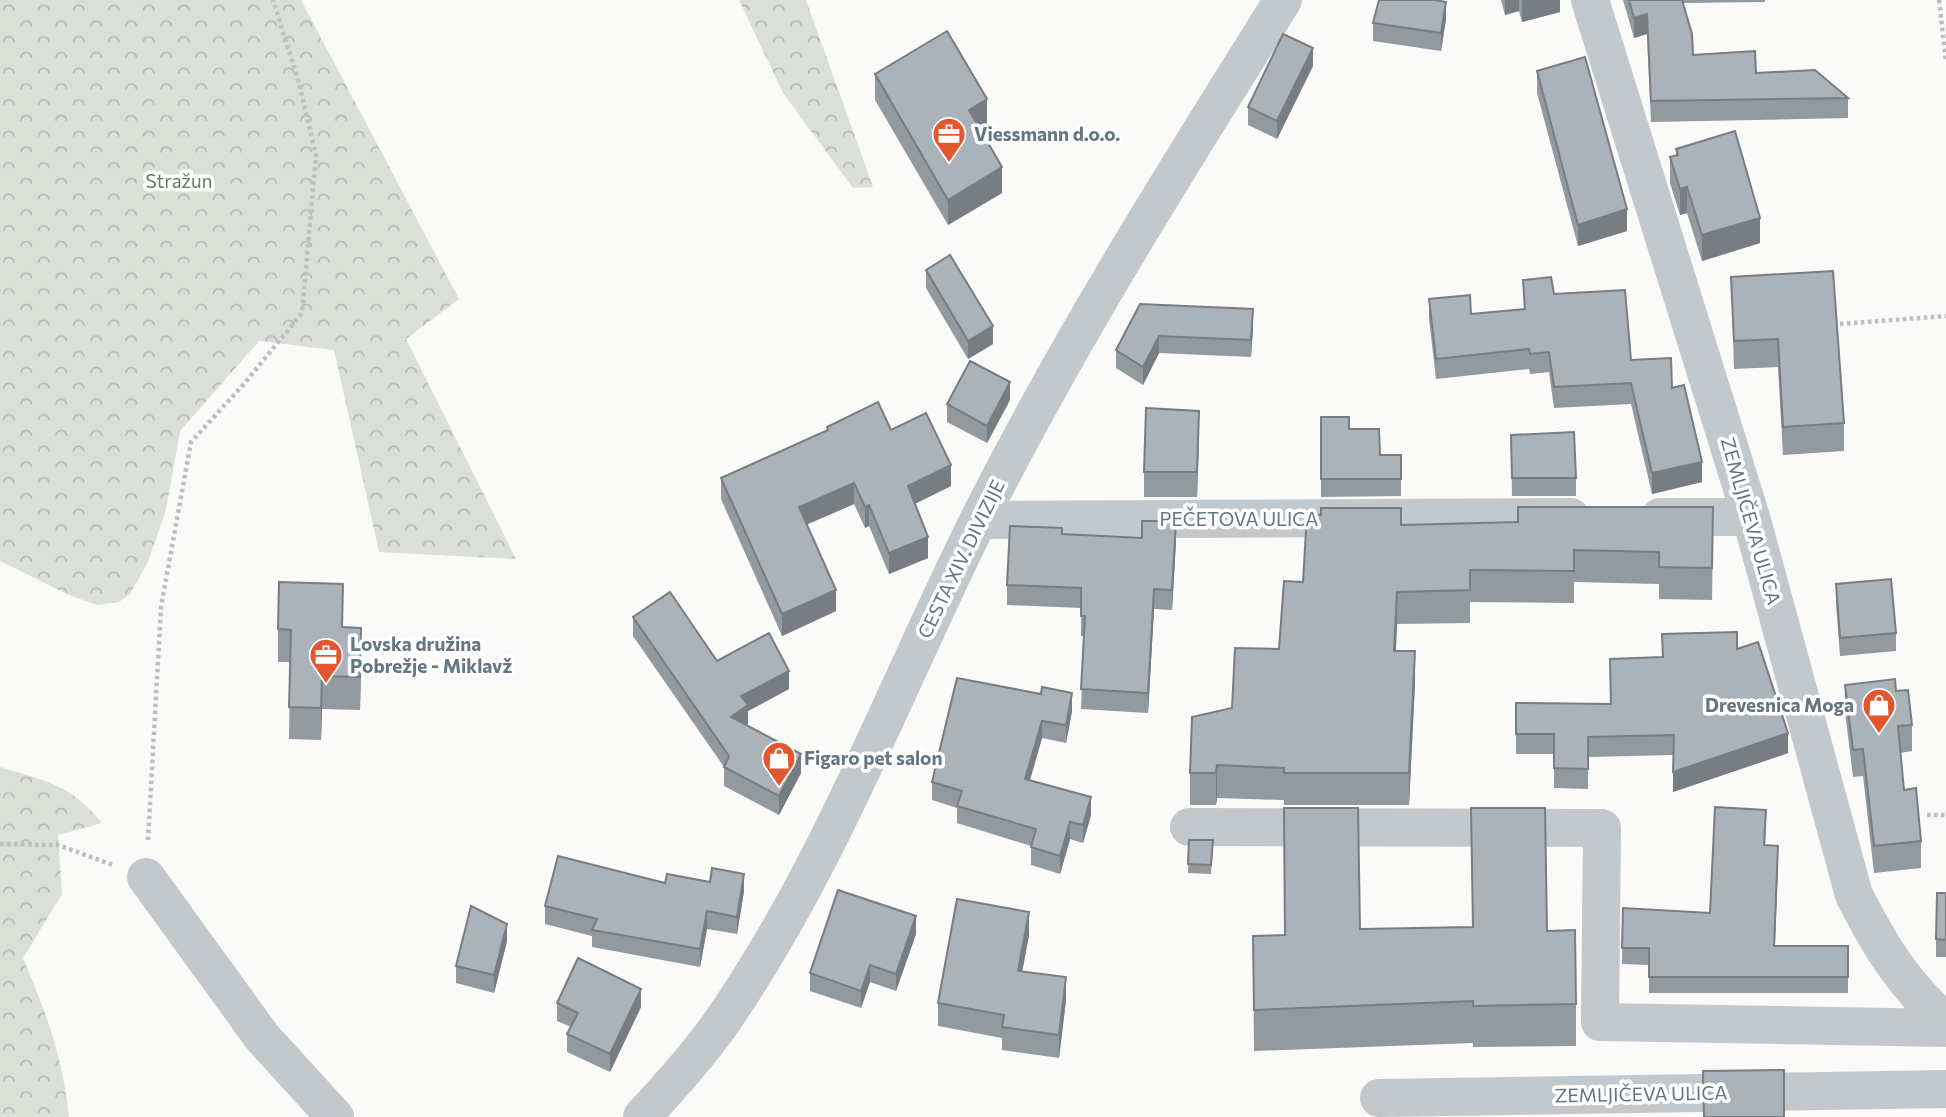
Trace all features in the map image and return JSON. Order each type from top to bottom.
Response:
[{"type":"street","name":"CESTA XIV. DIVIZIJE","points":[[642,1117],[720,1024],[782,925],[853,788],[1031,415],[1111,277],[1283,0]]},
{"type":"street","name":"ZEMLJIČEVA ULICA","points":[[1590,0],[1751,517],[1854,895],[1884,953],[1921,999],[1946,1021]]},
{"type":"street","name":"PEČETOVA ULICA","points":[[979,520],[1751,517]]},
{"type":"street","points":[[1189,827],[1602,828],[1600,1022],[1946,1028]]},
{"type":"street","points":[[146,877],[262,1037],[335,1117]]},
{"type":"street","name":"ZEMLJIČEVA ULICA","points":[[1379,1098],[1946,1089]]},
{"type":"path","points":[[0,845],[58,845],[146,877],[161,607],[191,442],[243,385],[302,313],[316,156],[299,83],[274,0]]},
{"type":"path","points":[[1938,0],[1946,62]]},
{"type":"path","points":[[1840,324],[1946,316]]},
{"type":"path","points":[[1927,816],[1946,815]]},
{"type":"green space","name":"Stražun","points":[[0,0],[301,0],[459,299],[406,339],[516,559],[379,552],[334,350],[259,341],[180,431],[166,510],[148,562],[130,594],[119,602],[98,605],[71,596],[0,561]]},
{"type":"green space","points":[[739,0],[806,0],[873,187],[853,188],[783,93]]},
{"type":"green space","points":[[0,767],[68,792],[102,823],[58,835],[62,894],[23,958],[52,1036],[69,1117],[0,1117]]},
{"type":"building","points":[[1379,0],[1446,2],[1441,33],[1373,23]]},
{"type":"building","points":[[1629,0],[1682,0],[1692,34],[1693,55],[1755,51],[1756,73],[1815,70],[1848,98],[1651,101],[1647,14],[1634,18]]},
{"type":"building","name":"Viessmann d.o.o.","points":[[947,31],[987,99],[969,110],[1002,167],[948,200],[875,74]]},
{"type":"building","points":[[1283,34],[1313,48],[1277,121],[1248,107]]},
{"type":"building","points":[[1585,57],[1627,209],[1578,225],[1537,71]]},
{"type":"building","points":[[1735,131],[1760,218],[1702,235],[1687,187],[1680,189],[1670,157],[1678,155],[1676,149]]},
{"type":"building","points":[[950,255],[993,326],[968,341],[926,270]]},
{"type":"building","points":[[1833,271],[1844,423],[1783,427],[1778,339],[1734,341],[1731,277]]},
{"type":"building","points":[[1551,277],[1554,294],[1625,290],[1631,360],[1671,358],[1672,388],[1684,385],[1702,462],[1652,473],[1631,383],[1554,387],[1549,352],[1530,354],[1529,349],[1436,359],[1429,299],[1470,295],[1471,314],[1525,309],[1523,280]]},
{"type":"building","points":[[1140,304],[1253,309],[1251,340],[1159,336],[1143,367],[1116,350]]},
{"type":"building","points":[[970,361],[1010,382],[987,426],[947,404]]},
{"type":"building","points":[[878,402],[891,430],[926,413],[951,465],[908,486],[928,537],[889,553],[869,505],[865,507],[854,483],[799,507],[836,590],[782,614],[721,478],[828,430],[827,427]]},
{"type":"building","points":[[1146,408],[1199,411],[1197,472],[1144,472]]},
{"type":"building","points":[[1321,417],[1349,417],[1349,429],[1379,429],[1380,455],[1401,455],[1401,479],[1321,479]]},
{"type":"building","points":[[1574,432],[1576,478],[1512,478],[1511,435]]},
{"type":"building","points":[[1518,507],[1713,507],[1712,568],[1659,567],[1659,552],[1574,550],[1574,571],[1470,570],[1470,590],[1397,592],[1394,651],[1415,651],[1409,773],[1284,773],[1284,768],[1217,765],[1216,773],[1190,773],[1192,717],[1232,708],[1235,648],[1279,649],[1284,581],[1303,582],[1307,514],[1321,515],[1321,508],[1401,508],[1401,525],[1518,522]]},
{"type":"building","points":[[1142,521],[1176,521],[1172,590],[1154,589],[1148,693],[1081,689],[1085,616],[1081,616],[1081,588],[1007,585],[1010,526],[1062,528],[1062,534],[1142,538]]},
{"type":"building","points":[[1891,579],[1896,633],[1840,638],[1836,584]]},
{"type":"building","name":"Lovska družina Pobrežje - Miklavž","points":[[279,582],[343,584],[342,627],[361,628],[360,677],[322,676],[321,708],[289,707],[291,630],[278,629]]},
{"type":"building","points":[[670,592],[717,661],[769,633],[789,671],[741,696],[748,705],[731,717],[801,754],[779,796],[724,767],[729,756],[633,617]]},
{"type":"building","points":[[1737,632],[1737,649],[1758,642],[1788,733],[1673,772],[1674,735],[1588,737],[1588,769],[1554,768],[1554,734],[1516,734],[1516,703],[1611,704],[1610,659],[1663,657],[1662,634]]},
{"type":"building","points":[[957,678],[1041,694],[1042,687],[1072,693],[1066,725],[1042,721],[1025,779],[1091,797],[1083,825],[1070,822],[1060,856],[1031,847],[1036,829],[957,806],[962,791],[932,782]]},
{"type":"building","points":[[1895,679],[1896,691],[1908,690],[1912,725],[1898,726],[1904,790],[1916,788],[1921,841],[1874,846],[1863,749],[1853,750],[1845,685]]},
{"type":"building","points":[[1715,807],[1766,810],[1764,845],[1778,846],[1774,946],[1848,946],[1848,977],[1649,977],[1649,948],[1622,948],[1623,908],[1710,913]]},
{"type":"building","points":[[1284,808],[1358,808],[1360,929],[1473,927],[1471,808],[1545,808],[1547,931],[1575,930],[1576,1004],[1473,1006],[1473,1001],[1254,1010],[1253,936],[1285,935]]},
{"type":"building","points":[[1189,840],[1213,840],[1211,865],[1188,864]]},
{"type":"building","points":[[558,856],[665,883],[667,874],[710,882],[712,868],[744,874],[737,917],[707,911],[700,949],[592,930],[597,919],[545,906]]},
{"type":"building","points":[[838,890],[916,916],[896,974],[870,965],[861,991],[810,973]]},
{"type":"building","points":[[1937,893],[1946,893],[1946,940],[1936,939]]},
{"type":"building","points":[[957,899],[1029,912],[1018,971],[1066,977],[1059,1035],[1002,1027],[1004,1015],[938,1003]]},
{"type":"building","points":[[471,906],[507,924],[494,975],[456,966]]},
{"type":"building","points":[[578,958],[641,989],[610,1054],[567,1034],[578,1013],[557,1003]]},
{"type":"building","points":[[1784,1070],[1784,1117],[1704,1117],[1703,1071]]},
{"type":"place","name":"Viessmann d.o.o.","points":[[949,164]]},
{"type":"place","name":"Lovska družina Pobrežje - Miklavž","points":[[326,685]]},
{"type":"place","name":"Drevesnica Moga","points":[[1879,735]]},
{"type":"place","name":"Figaro pet salon","points":[[779,788]]}]
